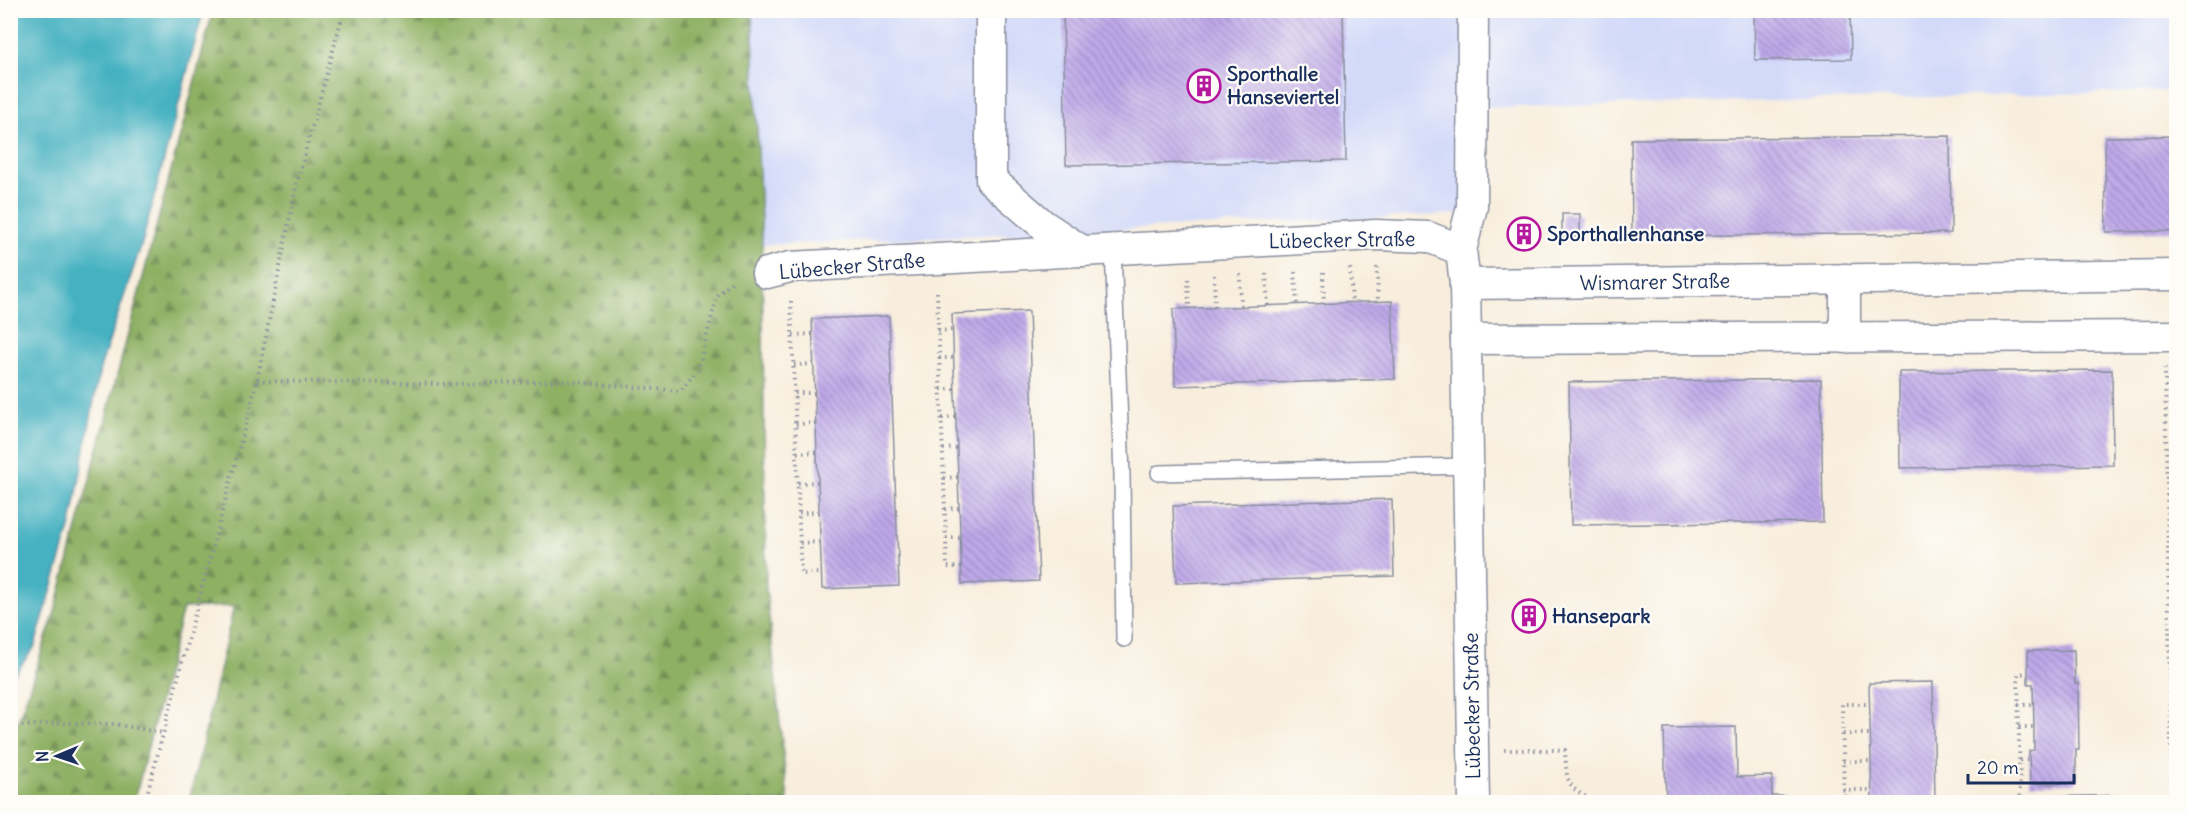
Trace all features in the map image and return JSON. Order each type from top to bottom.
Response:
[{"type":"street","points":[[991,10],[991,180],[1043,225],[1082,251]]},
{"type":"street","points":[[1461,250],[1472,207],[1473,10]]},
{"type":"street","name":"Lübecker Straße","points":[[779,270],[1376,235],[1428,237],[1461,250],[1466,284],[1474,802]]},
{"type":"street","name":"Wismarer Straße","points":[[1466,284],[2176,275]]},
{"type":"street","points":[[1845,279],[1845,338]]},
{"type":"street","points":[[1466,339],[2170,336]]},
{"type":"lane","points":[[1113,249],[1122,474],[1124,639]]},
{"type":"lane","points":[[1160,473],[1468,466]]},
{"type":"path","points":[[145,802],[257,381],[296,186],[344,10]]},
{"type":"path","points":[[936,259],[947,567],[961,567]]},
{"type":"path","points":[[257,381],[452,384],[563,381],[680,391],[698,370],[717,297],[736,278],[779,270],[793,335],[801,574],[822,573]]},
{"type":"path","points":[[939,331],[953,330]]},
{"type":"path","points":[[793,335],[813,334]]},
{"type":"path","points":[[2170,336],[2172,802]]},
{"type":"path","points":[[939,358],[954,358]]},
{"type":"path","points":[[794,365],[814,364]]},
{"type":"path","points":[[940,389],[955,388]]},
{"type":"path","points":[[795,393],[815,393]]},
{"type":"path","points":[[942,418],[956,417]]},
{"type":"path","points":[[796,424],[817,423]]},
{"type":"path","points":[[943,449],[957,448]]},
{"type":"path","points":[[797,453],[818,452]]},
{"type":"path","points":[[944,477],[958,477]]},
{"type":"path","points":[[798,483],[819,482]]},
{"type":"path","points":[[945,509],[959,508]]},
{"type":"path","points":[[799,513],[820,512]]},
{"type":"path","points":[[946,538],[960,538]]},
{"type":"path","points":[[800,543],[821,542]]},
{"type":"path","points":[[2020,802],[2018,674],[2027,674]]},
{"type":"path","points":[[1844,802],[1842,704],[1870,704]]},
{"type":"path","points":[[2018,705],[2033,705]]},
{"type":"path","points":[[10,727],[58,723],[113,724],[164,733]]},
{"type":"path","points":[[2019,727],[2034,727]]},
{"type":"path","points":[[1843,734],[1870,734]]},
{"type":"path","points":[[1473,750],[1565,750],[1566,779],[1580,794],[1596,802]]},
{"type":"path","points":[[2020,760],[2030,760]]},
{"type":"path","points":[[1843,761],[1871,761]]},
{"type":"path","points":[[10,765],[14,780],[10,795]]},
{"type":"path","points":[[1843,790],[1871,790]]},
{"type":"shaded area","points":[[752,11],[2176,11],[2176,91],[1481,108],[1482,213],[762,245]]},
{"type":"green space","points":[[213,11],[752,11],[762,245],[766,588],[788,802],[189,802],[234,606],[183,608],[134,802],[11,802],[11,743],[55,612]]},
{"type":"water","points":[[11,10],[202,10],[142,243],[100,368],[71,525],[34,648],[11,679]]},
{"type":"building","name":"Sporthalle Hanseviertel","points":[[1063,10],[1343,10],[1346,161],[1066,165]]},
{"type":"building","points":[[1754,10],[1850,10],[1851,59],[1755,60]]},
{"type":"building","points":[[1950,136],[1951,233],[1632,236],[1631,139]]},
{"type":"building","points":[[2176,136],[2176,231],[2106,232],[2105,137]]},
{"type":"building","points":[[1562,214],[1580,214],[1580,237],[1562,237]]},
{"type":"building","name":"Sporthallenhanse","points":[[1515,228],[1533,228],[1533,240],[1516,240]]},
{"type":"building","points":[[1392,301],[1395,379],[1175,386],[1173,309]]},
{"type":"building","points":[[1029,311],[1039,581],[962,584],[952,314]]},
{"type":"building","points":[[889,316],[899,586],[822,589],[812,319]]},
{"type":"building","points":[[2112,370],[2113,465],[1900,468],[1899,372]]},
{"type":"building","points":[[1821,379],[1823,522],[1571,525],[1569,382]]},
{"type":"building","points":[[1392,499],[1394,576],[1176,583],[1173,506]]},
{"type":"building","name":"Hansepark","points":[[1521,609],[1537,609],[1537,622],[1521,622]]},
{"type":"building","points":[[2074,650],[2075,684],[2078,683],[2079,750],[2076,750],[2076,783],[2030,784],[2029,751],[2034,750],[2034,727],[2033,684],[2028,684],[2028,651]]},
{"type":"building","points":[[1933,682],[1935,800],[1872,801],[1869,683]]},
{"type":"building","points":[[1736,727],[1737,777],[1772,776],[1772,796],[1795,796],[1795,802],[1666,802],[1664,728]]},
{"type":"building","points":[[2135,795],[2135,802],[2024,802],[2024,797]]},
{"type":"place","name":"Sporthalle Hanseviertel","points":[[1204,86]]},
{"type":"place","name":"Sporthallenhanse","points":[[1524,234]]},
{"type":"place","name":"Hansepark","points":[[1529,616]]}]
